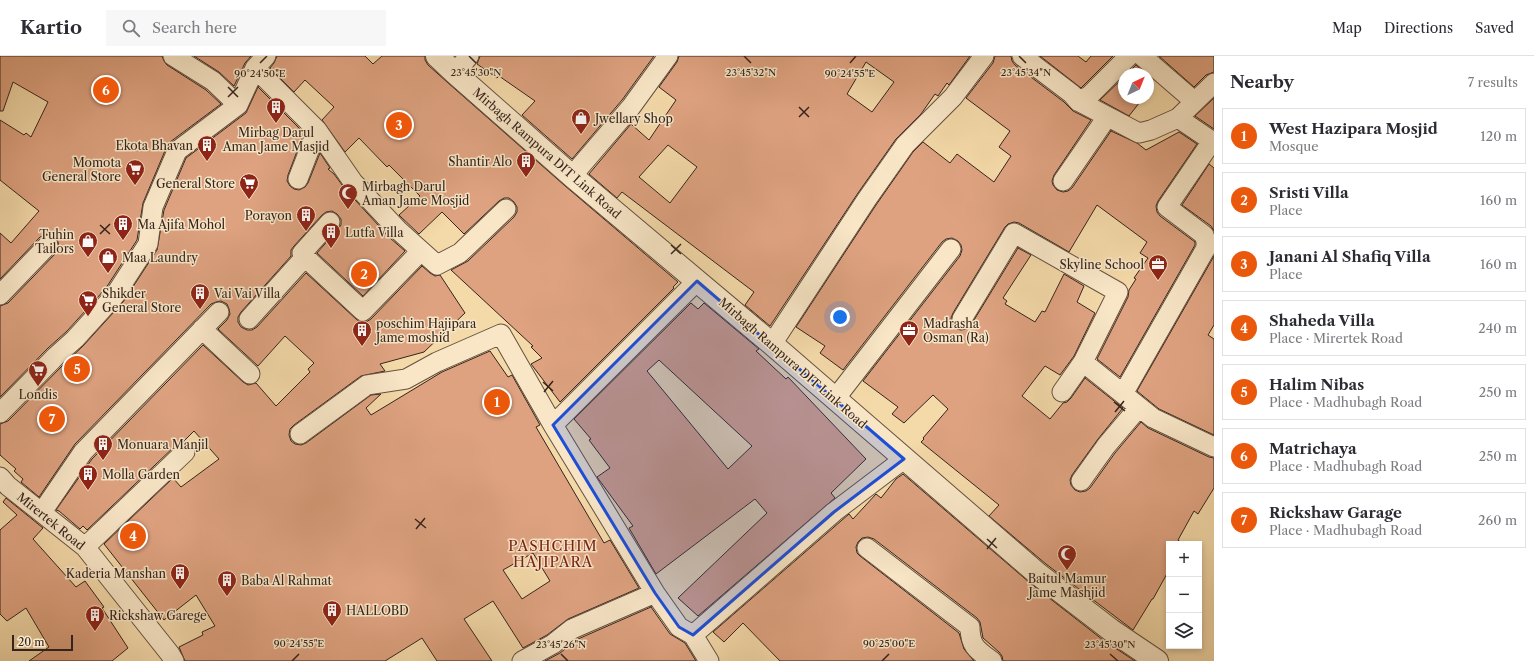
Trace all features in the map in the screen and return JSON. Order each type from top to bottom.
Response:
[{"type":"street","points":[[173,56],[213,81],[238,105]]},
{"type":"street","name":"Mirbagh Rampura DIT Link Road","points":[[437,56],[454,73],[572,176],[772,344],[1038,574],[1111,630],[1157,661]]},
{"type":"street","points":[[454,73],[469,56]]},
{"type":"street","points":[[572,176],[631,107],[668,56]]},
{"type":"street","points":[[772,344],[867,199],[905,145],[953,97],[984,56]]},
{"type":"street","points":[[1022,56],[1072,94],[1078,101],[1138,133],[1151,130],[1178,118],[1214,83]]},
{"type":"street","points":[[1078,101],[1089,96],[1129,56]]},
{"type":"street","points":[[1142,56],[1194,101]]},
{"type":"street","points":[[0,413],[56,356],[75,339],[115,295],[148,244],[153,207],[177,151],[238,105],[261,62],[317,130],[353,182],[398,230],[437,265],[460,253],[506,209]]},
{"type":"street","points":[[1063,181],[1107,117]]},
{"type":"street","points":[[1123,394],[1206,248],[1204,235],[1167,207],[1213,141],[1178,118]]},
{"type":"street","points":[[298,179],[317,130]]},
{"type":"street","points":[[330,222],[302,253],[363,311],[421,251]]},
{"type":"street","points":[[962,319],[1014,233],[1118,292],[1083,362],[1062,392]]},
{"type":"street","points":[[0,295],[48,246]]},
{"type":"street","points":[[835,399],[951,249]]},
{"type":"street","points":[[249,318],[305,257]]},
{"type":"street","points":[[553,425],[697,281]]},
{"type":"street","points":[[42,512],[83,452],[218,312]]},
{"type":"street","points":[[202,329],[250,374]]},
{"type":"street","points":[[300,434],[367,385],[406,379],[437,362],[501,334],[553,425],[655,594],[679,627],[693,635],[709,661]]},
{"type":"street","points":[[1083,362],[1153,418],[1214,447]]},
{"type":"street","points":[[1081,481],[1106,446],[1140,407]]},
{"type":"street","points":[[85,546],[185,452]]},
{"type":"street","points":[[693,635],[834,512],[904,459]]},
{"type":"street","name":"Mirertek Road","points":[[3,485],[42,512],[85,546],[174,661]]},
{"type":"street","points":[[867,548],[970,627],[970,636],[975,648],[992,661]]},
{"type":"street","points":[[522,661],[553,644],[572,629],[655,594]]},
{"type":"highlighted area","points":[[697,281],[904,459],[834,512],[693,635],[679,627],[655,593],[553,425]]},
{"type":"building","points":[[0,56],[162,56],[167,65],[206,90],[221,104],[170,142],[167,146],[143,203],[137,240],[106,288],[67,331],[48,348],[0,397],[0,306],[8,303],[56,253],[59,247],[55,237],[50,234],[40,237],[0,279],[0,233],[11,243],[39,211],[0,180],[0,120],[24,135],[26,133],[31,137],[48,102],[13,82],[3,111],[0,111]]},
{"type":"building","points":[[194,56],[251,56],[245,63],[234,86],[219,72]]},
{"type":"building","points":[[277,56],[365,56],[373,64],[382,56],[425,56],[425,60],[428,65],[447,82],[564,185],[678,282],[673,287],[674,288],[560,402],[531,364],[542,358],[531,347],[533,346],[451,270],[468,261],[514,217],[517,212],[517,207],[514,202],[509,198],[504,198],[499,201],[464,234],[442,212],[419,234],[399,215],[420,196],[389,165],[387,167],[359,138],[345,152],[322,120],[334,107],[305,80],[294,92],[270,68]]},
{"type":"building","points":[[480,56],[654,56],[622,100],[572,159],[522,115],[535,101],[499,76],[497,78],[477,64]]},
{"type":"building","points":[[679,56],[970,56],[949,85],[947,83],[938,96],[935,94],[921,114],[896,139],[858,193],[770,326],[745,305],[754,292],[622,192],[617,198],[589,174],[631,124],[649,140],[676,100],[659,87],[677,62]],"holes":[[[866,62],[894,82],[872,112],[847,94]],[[668,145],[697,167],[670,203],[639,177]]]},
{"type":"building","points":[[995,56],[1011,56],[1015,65],[1064,102],[1073,111],[1091,120],[1054,175],[1052,181],[1057,190],[1063,192],[1072,188],[1111,131],[1137,143],[1146,150],[1179,132],[1197,144],[1156,206],[1157,212],[1160,216],[1195,242],[1195,245],[1120,377],[1097,359],[1128,297],[1129,290],[1136,279],[1134,278],[1148,258],[1140,253],[1147,242],[1097,205],[1069,252],[1019,223],[1014,222],[1008,224],[951,318],[952,324],[957,329],[967,329],[971,325],[1018,248],[1031,255],[1003,298],[1007,301],[1005,304],[1035,322],[1042,311],[1045,312],[1064,274],[1084,286],[1077,302],[1095,313],[1074,356],[1060,375],[1045,366],[1022,396],[1050,419],[1063,403],[1067,402],[1071,398],[1085,378],[1123,408],[1072,475],[1070,480],[1071,485],[1075,490],[1080,492],[1086,491],[1090,488],[1115,453],[1141,422],[1148,428],[1214,458],[1214,488],[1198,514],[1194,511],[1178,540],[1179,541],[1166,541],[1166,575],[1133,630],[1046,564],[989,516],[999,505],[921,442],[948,409],[933,395],[904,423],[892,414],[898,407],[863,381],[960,256],[962,250],[958,241],[952,238],[946,239],[942,242],[843,370],[820,353],[825,346],[796,327],[876,205],[913,152],[923,142],[950,163],[957,154],[994,182],[1011,156],[999,147],[1010,131],[966,98],[993,63]]},
{"type":"building","points":[[1040,56],[1078,56],[1086,62],[1091,56],[1113,56],[1081,88]]},
{"type":"building","points":[[1159,56],[1214,56],[1214,72],[1206,75],[1194,87]]},
{"type":"building","points":[[1118,83],[1118,104],[1138,104],[1129,116],[1100,100]]},
{"type":"building","points":[[258,87],[304,133],[288,175],[287,181],[290,186],[299,190],[305,187],[320,153],[330,168],[328,169],[334,174],[345,189],[390,238],[405,251],[363,296],[317,253],[341,225],[341,219],[337,214],[332,211],[326,212],[294,246],[291,250],[291,256],[241,312],[238,317],[238,322],[241,327],[247,330],[252,330],[257,327],[306,273],[356,319],[360,322],[366,322],[371,319],[422,266],[435,276],[440,275],[465,313],[424,352],[380,364],[385,371],[361,376],[294,425],[290,429],[289,435],[291,441],[295,444],[301,445],[306,443],[371,395],[381,394],[366,408],[371,415],[442,372],[490,351],[508,377],[512,375],[540,425],[536,427],[604,543],[610,540],[639,588],[568,619],[547,635],[523,648],[493,601],[464,619],[492,661],[437,661],[422,638],[385,661],[185,661],[179,647],[203,635],[202,632],[215,626],[196,595],[164,620],[104,544],[173,478],[181,487],[219,459],[194,431],[184,441],[177,444],[87,530],[83,526],[80,529],[56,510],[92,459],[203,345],[243,382],[248,385],[256,383],[276,406],[310,372],[308,369],[314,363],[285,336],[258,366],[218,329],[227,320],[230,314],[227,304],[221,301],[211,304],[75,444],[39,497],[21,482],[23,479],[14,471],[16,469],[0,455],[0,424],[8,421],[83,346],[123,302],[157,250],[164,210],[186,158],[246,113]],"holes":[[[533,553],[550,581],[522,599],[503,570]]]},
{"type":"building","points":[[1214,98],[1214,129],[1195,116]]},
{"type":"building","points":[[1209,164],[1214,168],[1214,231],[1211,226],[1182,205]]},
{"type":"building","points":[[1214,256],[1214,325],[1208,335],[1214,339],[1214,435],[1159,409],[1137,391]]},
{"type":"building","points":[[691,303],[698,309],[704,303],[759,349],[756,351],[786,379],[788,377],[866,459],[831,493],[835,498],[698,616],[678,598],[767,513],[755,499],[656,574],[629,528],[633,526],[597,477],[610,468],[589,440],[591,439],[574,419]],"holes":[[[659,360],[752,446],[728,469],[647,371]]]},
{"type":"building","points":[[903,474],[1030,583],[1103,640],[1135,661],[1003,661],[999,652],[983,638],[980,622],[977,618],[874,539],[868,537],[862,538],[858,542],[856,547],[857,553],[959,633],[964,649],[974,661],[780,661],[743,623],[724,642],[713,632],[849,514],[853,519],[876,494],[881,498],[896,479]]},
{"type":"building","points":[[6,498],[43,528],[33,539],[76,587],[85,581],[104,607],[102,608],[128,648],[112,661],[29,661],[49,647],[26,608],[7,621],[0,614],[0,530],[17,515],[3,502]]},
{"type":"building","points":[[651,607],[670,634],[685,643],[696,661],[545,661],[560,653],[578,639]]},
{"type":"place","name":"Matrichaya","points":[[106,90]]},
{"type":"place","name":"Mirbag Darul Aman Jame Masjid","points":[[276,124]]},
{"type":"place","name":"Janani Al Shafiq Villa","points":[[399,125]]},
{"type":"place","name":"Jwellary Shop","points":[[581,135]]},
{"type":"place","name":"Ekota Bhavan","points":[[207,162]]},
{"type":"place","name":"Shantir Alo","points":[[526,178]]},
{"type":"place","name":"Momota General Store","points":[[135,186]]},
{"type":"place","name":"General Store","points":[[249,200]]},
{"type":"place","name":"Mirbagh Darul Aman Jame Mosjid","points":[[348,210]]},
{"type":"place","name":"Porayon","points":[[306,232]]},
{"type":"place","name":"Ma Ajifa Mohol","points":[[123,241]]},
{"type":"place","name":"Lutfa Villa","points":[[331,249]]},
{"type":"place","name":"Tuhin Tailors","points":[[88,258]]},
{"type":"place","name":"Maa Laundry","points":[[108,274]]},
{"type":"place","name":"Sristi Villa","points":[[364,274]]},
{"type":"place","name":"Skyline School","points":[[1158,281]]},
{"type":"place","name":"Vai Vai Villa","points":[[200,310]]},
{"type":"place","name":"Shikder General Store","points":[[88,317]]},
{"type":"place","name":"poschim Hajipara Jame moshid","points":[[362,347]]},
{"type":"place","name":"Madrasha Osman (Ra)","points":[[909,347]]},
{"type":"place","name":"Halim Nibas","points":[[77,369]]},
{"type":"place","name":"Londis","points":[[38,387]]},
{"type":"place","name":"West Hazipara Mosjid","points":[[497,402]]},
{"type":"place","name":"Rickshaw Garage","points":[[52,419]]},
{"type":"place","name":"Monuara Manjil","points":[[103,461]]},
{"type":"place","name":"Molla Garden","points":[[88,491]]},
{"type":"place","name":"Shaheda Villa","points":[[133,536]]},
{"type":"place","name":"Baitul Mamur Jame Mashjid","points":[[1067,571]]},
{"type":"place","name":"Kaderia Manshan","points":[[180,590]]},
{"type":"place","name":"Baba Al Rahmat","points":[[227,597]]},
{"type":"place","name":"HALLOBD","points":[[332,627]]},
{"type":"place","name":"Rickshaw Garege","points":[[95,632]]},
{"type":"district","name":"PASHCHIM HAJIPARA","points":[[553,554]]}]
